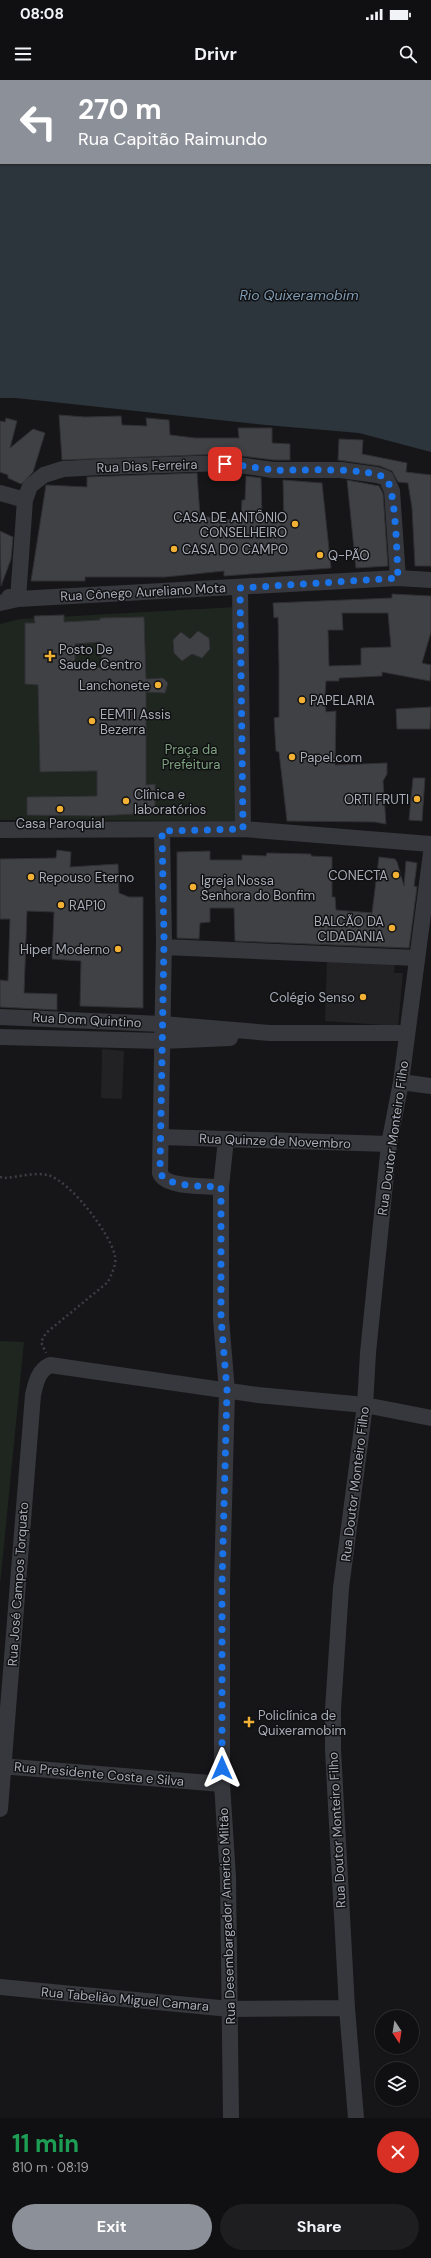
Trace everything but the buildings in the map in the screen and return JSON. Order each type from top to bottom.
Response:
[{"type":"street","name":"Rua Dias Ferreira","points":[[28,493],[44,475],[62,469],[225,464],[273,470],[342,470],[377,475],[386,478],[390,484],[393,503],[398,578]]},
{"type":"street","points":[[0,493],[28,493],[18,599],[0,603]]},
{"type":"street","name":"Rua Cônego Aureliano Mota","points":[[0,595],[18,599],[240,588],[398,578],[431,580]]},
{"type":"street","points":[[240,588],[243,829]]},
{"type":"street","points":[[0,830],[162,831],[243,829],[431,844]]},
{"type":"street","points":[[162,831],[164,947],[160,1172],[164,1179],[176,1183],[221,1187]]},
{"type":"street","name":"Rua Doutor Monteiro Filho","points":[[356,2118],[347,2008],[332,1709],[341,1588],[365,1405],[368,1353],[389,1144],[402,1082],[431,852]]},
{"type":"street","points":[[164,947],[417,958]]},
{"type":"street","name":"Rua Dom Quintino","points":[[0,1017],[162,1024],[270,1033],[407,1033]]},
{"type":"street","name":"Rua Dom Quintino","points":[[0,1037],[162,1041],[231,1038],[270,1033]]},
{"type":"street","points":[[402,1082],[431,1086]]},
{"type":"street","name":"Rua Quinze de Novembro","points":[[161,1137],[389,1144]]},
{"type":"street","name":"Rua Desembargador Americo Miltão","points":[[226,1139],[221,1187],[221,1319],[227,1390],[222,1583],[222,1784],[228,1877],[232,2118]]},
{"type":"street","points":[[50,1365],[227,1390],[365,1405],[431,1418]]},
{"type":"street","name":"Rua José Campos Torquato","points":[[0,1810],[2,1767],[33,1394],[38,1374],[50,1365]]},
{"type":"street","name":"Rua Presidente Costa e Silva","points":[[2,1767],[222,1784]]},
{"type":"street","name":"Rua Tabelião Miguel Camara","points":[[0,1988],[230,2009],[347,2008]]},
{"type":"path","points":[[0,1177],[5,1178],[47,1175],[65,1185],[82,1201],[104,1232],[115,1257],[113,1270],[108,1282],[58,1321],[46,1333],[41,1342],[50,1365]]},
{"type":"shaded area","name":"Colégio Senso","points":[[327,958],[395,963],[394,973],[403,973],[398,1026],[325,1021]]},
{"type":"shaded area","points":[[102,1049],[124,1051],[122,1099],[101,1098]]},
{"type":"green space","name":"Praça da Prefeitura","points":[[236,607],[237,821],[0,820],[0,624],[20,619]]},
{"type":"green space","points":[[0,1341],[24,1342],[0,1585]]},
{"type":"water","name":"Rio Quixeramobim","points":[[0,164],[431,164],[431,452],[359,433],[266,425],[16,398],[0,398]]},
{"type":"place","name":"CASA DE ANTÔNIO CONSELHEIRO","points":[[295,524]]},
{"type":"place","name":"CASA DO CAMPO","points":[[174,549]]},
{"type":"place","name":"Q-PÃO","points":[[320,555]]},
{"type":"place","name":"Posto De Saude Centro","points":[[50,656]]},
{"type":"place","name":"Lanchonete","points":[[158,685]]},
{"type":"place","name":"PAPELARIA","points":[[302,700]]},
{"type":"place","name":"EEMTI Assis Bezerra","points":[[92,721]]},
{"type":"place","name":"Papel.com","points":[[292,757]]},
{"type":"place","name":"ORTI FRUTI","points":[[417,799]]},
{"type":"place","name":"Clínica e laboratórios","points":[[126,801]]},
{"type":"place","name":"Casa Paroquial","points":[[60,809]]},
{"type":"place","name":"CONECTA","points":[[396,875]]},
{"type":"place","name":"Repouso Eterno","points":[[31,877]]},
{"type":"place","name":"Igreja Nossa Senhora do Bonfim","points":[[193,887]]},
{"type":"place","name":"RAP10","points":[[61,905]]},
{"type":"place","name":"BALCÃO DA CIDADANIA","points":[[392,928]]},
{"type":"place","name":"Hiper Moderno","points":[[118,949]]},
{"type":"place","name":"Colégio Senso","points":[[363,997]]},
{"type":"place","name":"Policlínica de Quixeramobim","points":[[249,1722]]},
{"type":"route","points":[[222,1768],[222,1583],[227,1390],[221,1319],[221,1187],[176,1183],[164,1179],[160,1172],[164,940],[162,831],[243,829],[240,588],[398,578],[392,491],[386,478],[367,473],[342,470],[273,470],[258,466],[225,464]]}]
